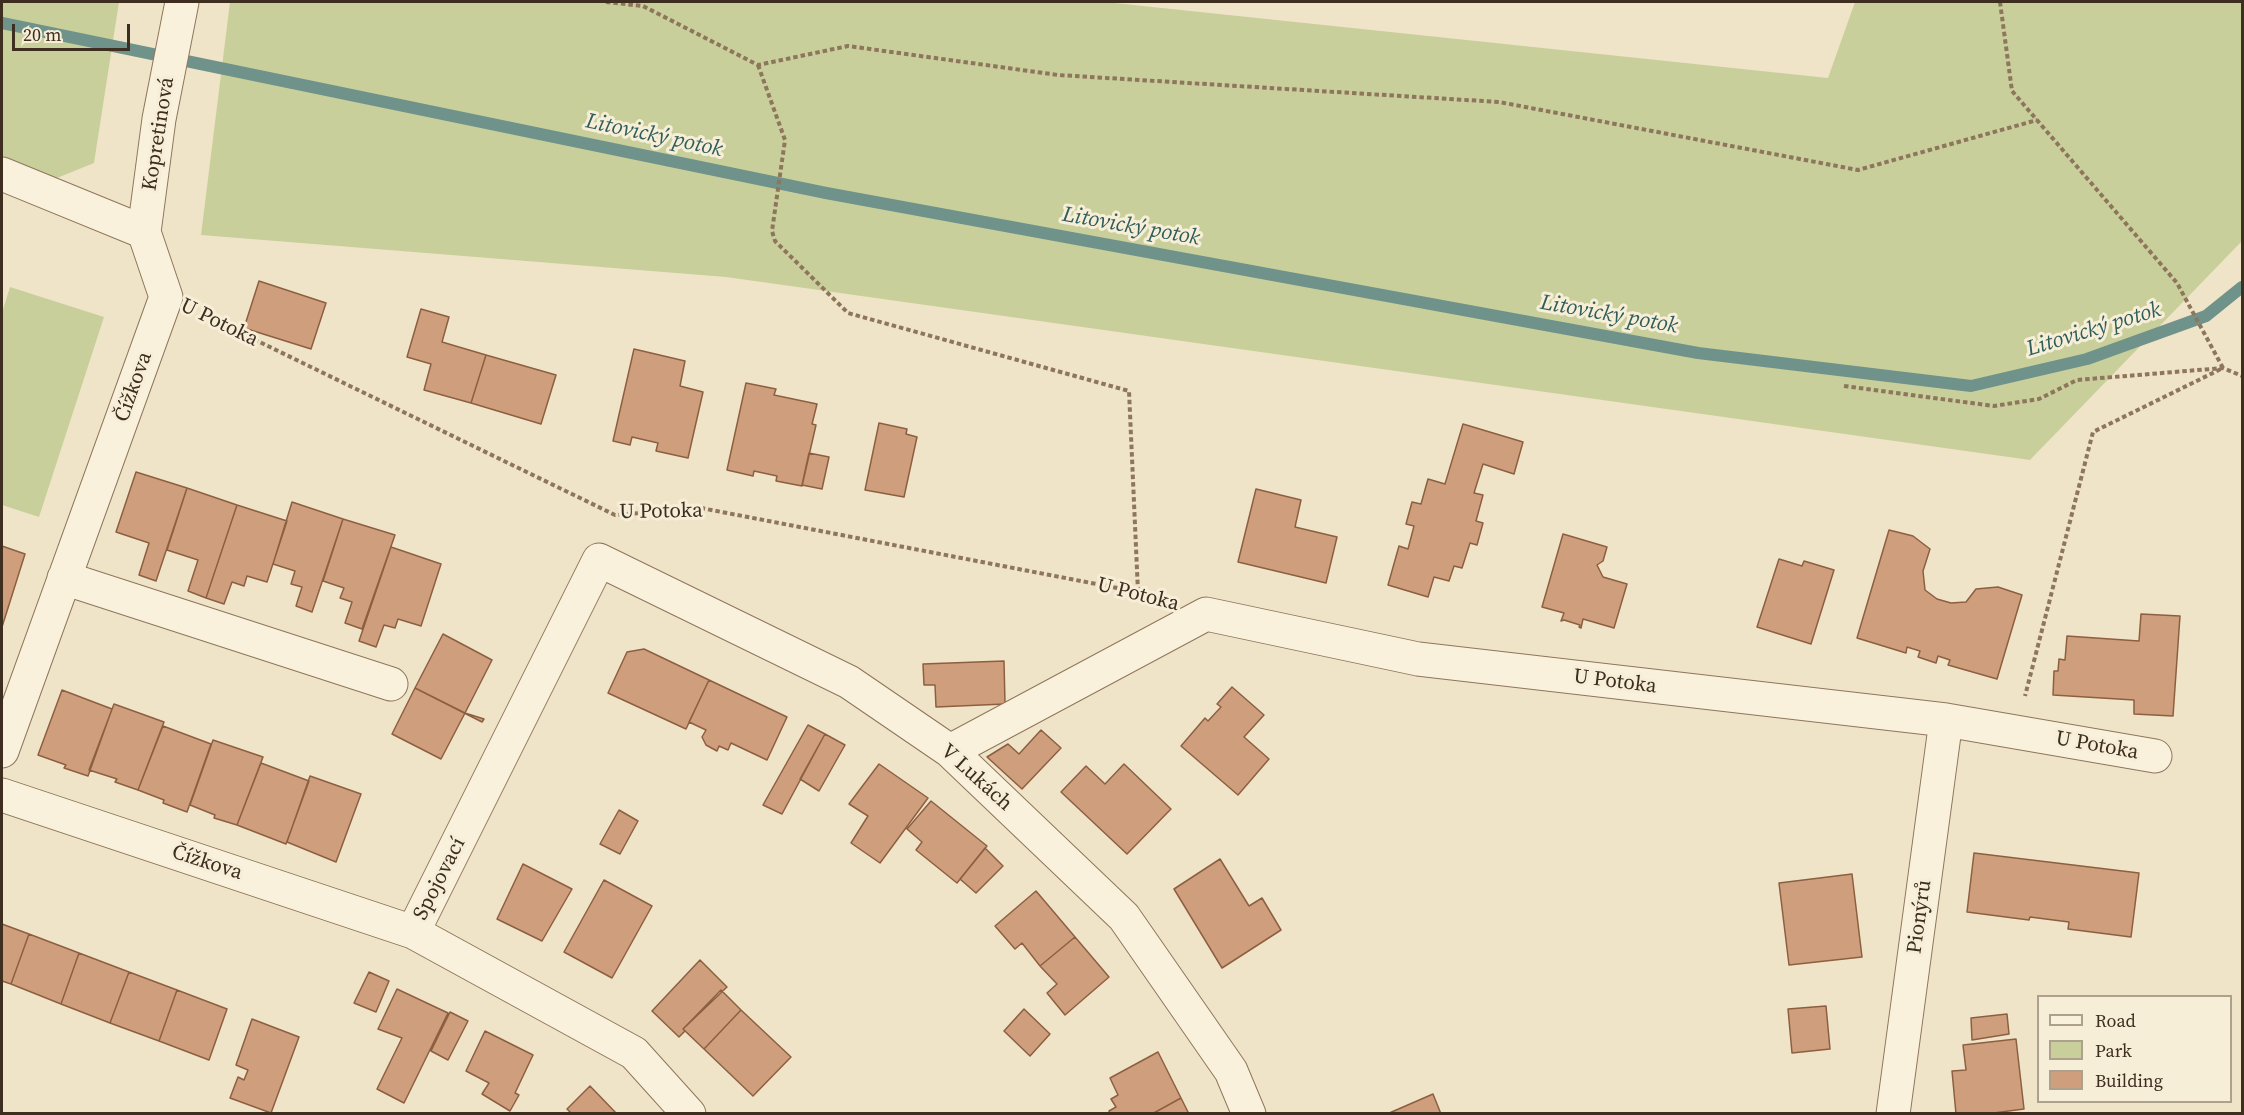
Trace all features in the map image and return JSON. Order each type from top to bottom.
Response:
[{"type":"street","name":"Kopretinová","points":[[144,232],[159,119],[182,3]]},
{"type":"street","points":[[2,174],[144,232],[166,297]]},
{"type":"street","name":"Čížkova","points":[[2,751],[166,297]]},
{"type":"street","name":"V Lukách","points":[[599,560],[849,682],[950,751],[1124,917],[1231,1071],[1249,1113]]},
{"type":"street","name":"Spojovací","points":[[599,560],[413,932],[634,1053],[689,1113]]},
{"type":"street","points":[[64,578],[390,684]]},
{"type":"street","points":[[950,751],[1206,614]]},
{"type":"street","name":"U Potoka","points":[[1206,614],[1418,658],[1946,720],[2155,756]]},
{"type":"street","name":"Pionýrů","points":[[1893,1113],[1946,720]]},
{"type":"street","name":"Čížkova","points":[[2,795],[413,932]]},
{"type":"path","points":[[606,2],[643,6],[758,65],[848,46],[1058,75],[1498,102],[1858,170],[2037,120]]},
{"type":"path","points":[[2000,2],[2012,91],[2177,284],[2223,368]]},
{"type":"path","points":[[758,65],[785,140],[772,231],[775,241],[848,313],[1129,391],[1138,592]]},
{"type":"path","name":"U Potoka","points":[[166,297],[615,515],[701,508],[1138,592],[1206,614]]},
{"type":"path","points":[[2016,732],[2093,432],[2223,368]]},
{"type":"path","points":[[1844,386],[1994,406],[2039,399],[2076,380],[2223,368],[2242,376]]},
{"type":"green space","points":[[2,2],[119,2],[94,163],[52,180],[2,159]]},
{"type":"green space","points":[[230,2],[1105,2],[1828,78],[1855,2],[2242,2],[2242,241],[2030,460],[726,277],[201,235]]},
{"type":"green space","points":[[10,287],[104,317],[39,517],[2,505],[2,313]]},
{"type":"building","points":[[259,281],[326,303],[311,349],[244,328]]},
{"type":"building","points":[[421,309],[449,317],[442,342],[486,355],[471,403],[424,390],[431,364],[407,357]]},
{"type":"building","points":[[634,349],[685,361],[680,386],[703,392],[688,458],[656,451],[658,443],[632,437],[630,445],[613,441]]},
{"type":"building","points":[[486,355],[556,375],[541,424],[471,403]]},
{"type":"building","points":[[746,383],[776,389],[774,395],[817,404],[812,424],[816,425],[802,486],[776,481],[777,476],[754,471],[753,476],[727,470]]},
{"type":"building","points":[[879,423],[907,429],[906,434],[917,437],[904,497],[865,490]]},
{"type":"building","points":[[1463,424],[1523,442],[1514,474],[1483,464],[1474,493],[1483,495],[1476,521],[1483,523],[1477,545],[1470,543],[1462,568],[1454,566],[1449,581],[1434,577],[1428,597],[1388,585],[1399,546],[1408,549],[1414,526],[1406,524],[1412,502],[1421,504],[1428,479],[1445,484]]},
{"type":"building","points":[[809,453],[829,457],[822,489],[802,485]]},
{"type":"building","points":[[136,472],[187,488],[156,581],[139,575],[149,543],[116,532]]},
{"type":"building","points":[[187,488],[237,505],[206,598],[188,591],[198,560],[167,550]]},
{"type":"building","points":[[1256,489],[1301,500],[1295,527],[1337,537],[1326,583],[1238,562]]},
{"type":"building","points":[[292,502],[343,519],[312,612],[296,606],[302,587],[291,584],[295,571],[273,564]]},
{"type":"building","points":[[237,505],[287,521],[267,582],[247,576],[244,586],[232,582],[224,604],[206,598]]},
{"type":"building","points":[[343,519],[395,535],[362,629],[345,623],[352,602],[340,598],[344,588],[323,581]]},
{"type":"building","points":[[1889,530],[1913,536],[1930,549],[1923,571],[1925,590],[1937,599],[1951,603],[1966,602],[1976,589],[1998,587],[2022,595],[1997,679],[1948,665],[1950,660],[1938,656],[1936,663],[1918,657],[1920,651],[1907,647],[1906,653],[1857,638]]},
{"type":"building","points":[[1563,534],[1607,547],[1603,561],[1597,565],[1603,577],[1627,584],[1614,628],[1583,619],[1581,628],[1580,625],[1561,621],[1564,613],[1542,607]]},
{"type":"building","points":[[2,546],[25,554],[2,627]]},
{"type":"building","points":[[391,547],[441,564],[421,626],[398,619],[395,628],[384,625],[376,647],[359,641]]},
{"type":"building","points":[[1779,559],[1802,566],[1804,561],[1834,570],[1811,644],[1757,627]]},
{"type":"building","points":[[2141,614],[2180,616],[2173,716],[2134,714],[2134,700],[2053,695],[2054,671],[2058,671],[2059,659],[2065,660],[2067,636],[2139,641]]},
{"type":"building","points":[[443,634],[492,660],[465,713],[484,719],[482,722],[415,688]]},
{"type":"building","points":[[644,649],[709,680],[686,729],[608,693],[627,652]]},
{"type":"building","points":[[1004,661],[1005,704],[936,707],[935,685],[924,685],[923,664]]},
{"type":"building","points":[[709,680],[787,717],[767,760],[731,743],[728,750],[719,746],[717,751],[706,745],[702,737],[706,730],[689,722]]},
{"type":"building","points":[[1232,687],[1264,715],[1244,737],[1269,759],[1238,795],[1181,746],[1205,718],[1208,721],[1221,707],[1217,704]]},
{"type":"building","points":[[415,688],[465,713],[441,759],[392,734]]},
{"type":"building","points":[[62,690],[112,709],[88,776],[64,768],[66,765],[38,755]]},
{"type":"building","points":[[114,704],[164,722],[138,790],[115,782],[117,779],[89,770]]},
{"type":"building","points":[[808,725],[825,734],[782,814],[763,805]]},
{"type":"building","points":[[163,726],[211,744],[187,812],[138,790]]},
{"type":"building","points":[[1041,730],[1061,748],[1022,789],[987,757],[1008,744],[1019,754]]},
{"type":"building","points":[[825,734],[845,745],[819,791],[800,779]]},
{"type":"building","points":[[213,740],[263,757],[237,825],[214,818],[215,815],[190,805]]},
{"type":"building","points":[[261,763],[309,781],[286,844],[237,825]]},
{"type":"building","points":[[879,764],[928,798],[880,863],[851,843],[868,816],[849,804]]},
{"type":"building","points":[[1124,764],[1171,809],[1127,854],[1061,792],[1086,766],[1105,784]]},
{"type":"building","points":[[310,776],[361,794],[336,862],[287,842]]},
{"type":"building","points":[[931,801],[987,846],[957,883],[916,850],[922,842],[907,829]]},
{"type":"building","points":[[619,810],[638,821],[620,854],[600,844]]},
{"type":"building","points":[[985,848],[1003,866],[976,893],[960,879]]},
{"type":"building","points":[[1974,853],[2139,873],[2131,937],[2068,929],[2069,922],[2030,917],[2029,920],[1967,912]]},
{"type":"building","points":[[1220,859],[1249,906],[1262,898],[1281,930],[1222,968],[1174,889]]},
{"type":"building","points":[[523,864],[572,889],[542,941],[497,919]]},
{"type":"building","points":[[1852,874],[1862,957],[1789,965],[1779,883]]},
{"type":"building","points":[[604,880],[652,906],[612,978],[564,952]]},
{"type":"building","points":[[1036,891],[1075,937],[1040,966],[1022,943],[1015,949],[995,926]]},
{"type":"building","points":[[2,924],[29,934],[11,984],[2,981]]},
{"type":"building","points":[[29,934],[79,953],[61,1004],[11,984]]},
{"type":"building","points":[[1075,937],[1109,977],[1065,1015],[1047,993],[1057,984],[1040,966]]},
{"type":"building","points":[[79,953],[129,972],[110,1023],[61,1004]]},
{"type":"building","points":[[700,960],[727,987],[683,1029],[685,1031],[679,1037],[652,1011]]},
{"type":"building","points":[[129,972],[177,990],[159,1041],[110,1023]]},
{"type":"building","points":[[369,972],[389,981],[376,1012],[354,1003]]},
{"type":"building","points":[[397,989],[448,1013],[404,1103],[377,1089],[402,1038],[378,1029]]},
{"type":"building","points":[[177,990],[227,1009],[209,1060],[159,1041]]},
{"type":"building","points":[[721,990],[741,1010],[704,1049],[683,1029]]},
{"type":"building","points":[[1826,1006],[1830,1049],[1792,1053],[1788,1009]]},
{"type":"building","points":[[1024,1009],[1050,1034],[1030,1056],[1004,1031]]},
{"type":"building","points":[[741,1010],[791,1057],[753,1096],[704,1049]]},
{"type":"building","points":[[450,1012],[468,1021],[448,1060],[431,1051]]},
{"type":"building","points":[[2007,1014],[2009,1034],[1972,1040],[1971,1018]]},
{"type":"building","points":[[252,1019],[299,1037],[271,1113],[230,1098],[238,1077],[244,1080],[248,1070],[236,1065]]},
{"type":"building","points":[[485,1031],[533,1055],[515,1093],[519,1095],[510,1111],[482,1094],[489,1083],[466,1071]]},
{"type":"building","points":[[2016,1039],[2024,1109],[1986,1114],[1956,1114],[1952,1071],[1966,1070],[1963,1045]]},
{"type":"building","points":[[1158,1052],[1181,1098],[1152,1114],[1110,1114],[1109,1111],[1116,1107],[1111,1099],[1118,1095],[1110,1078]]},
{"type":"building","points":[[590,1086],[617,1114],[572,1114],[567,1109]]},
{"type":"building","points":[[1433,1094],[1441,1114],[1387,1114]]},
{"type":"building","points":[[1181,1098],[1189,1114],[1152,1114]]},
{"type":"waterway","name":"Litovický potok","points":[[2,23],[826,193],[1698,353],[1971,386],[2087,359],[2206,316],[2242,287]]}]
